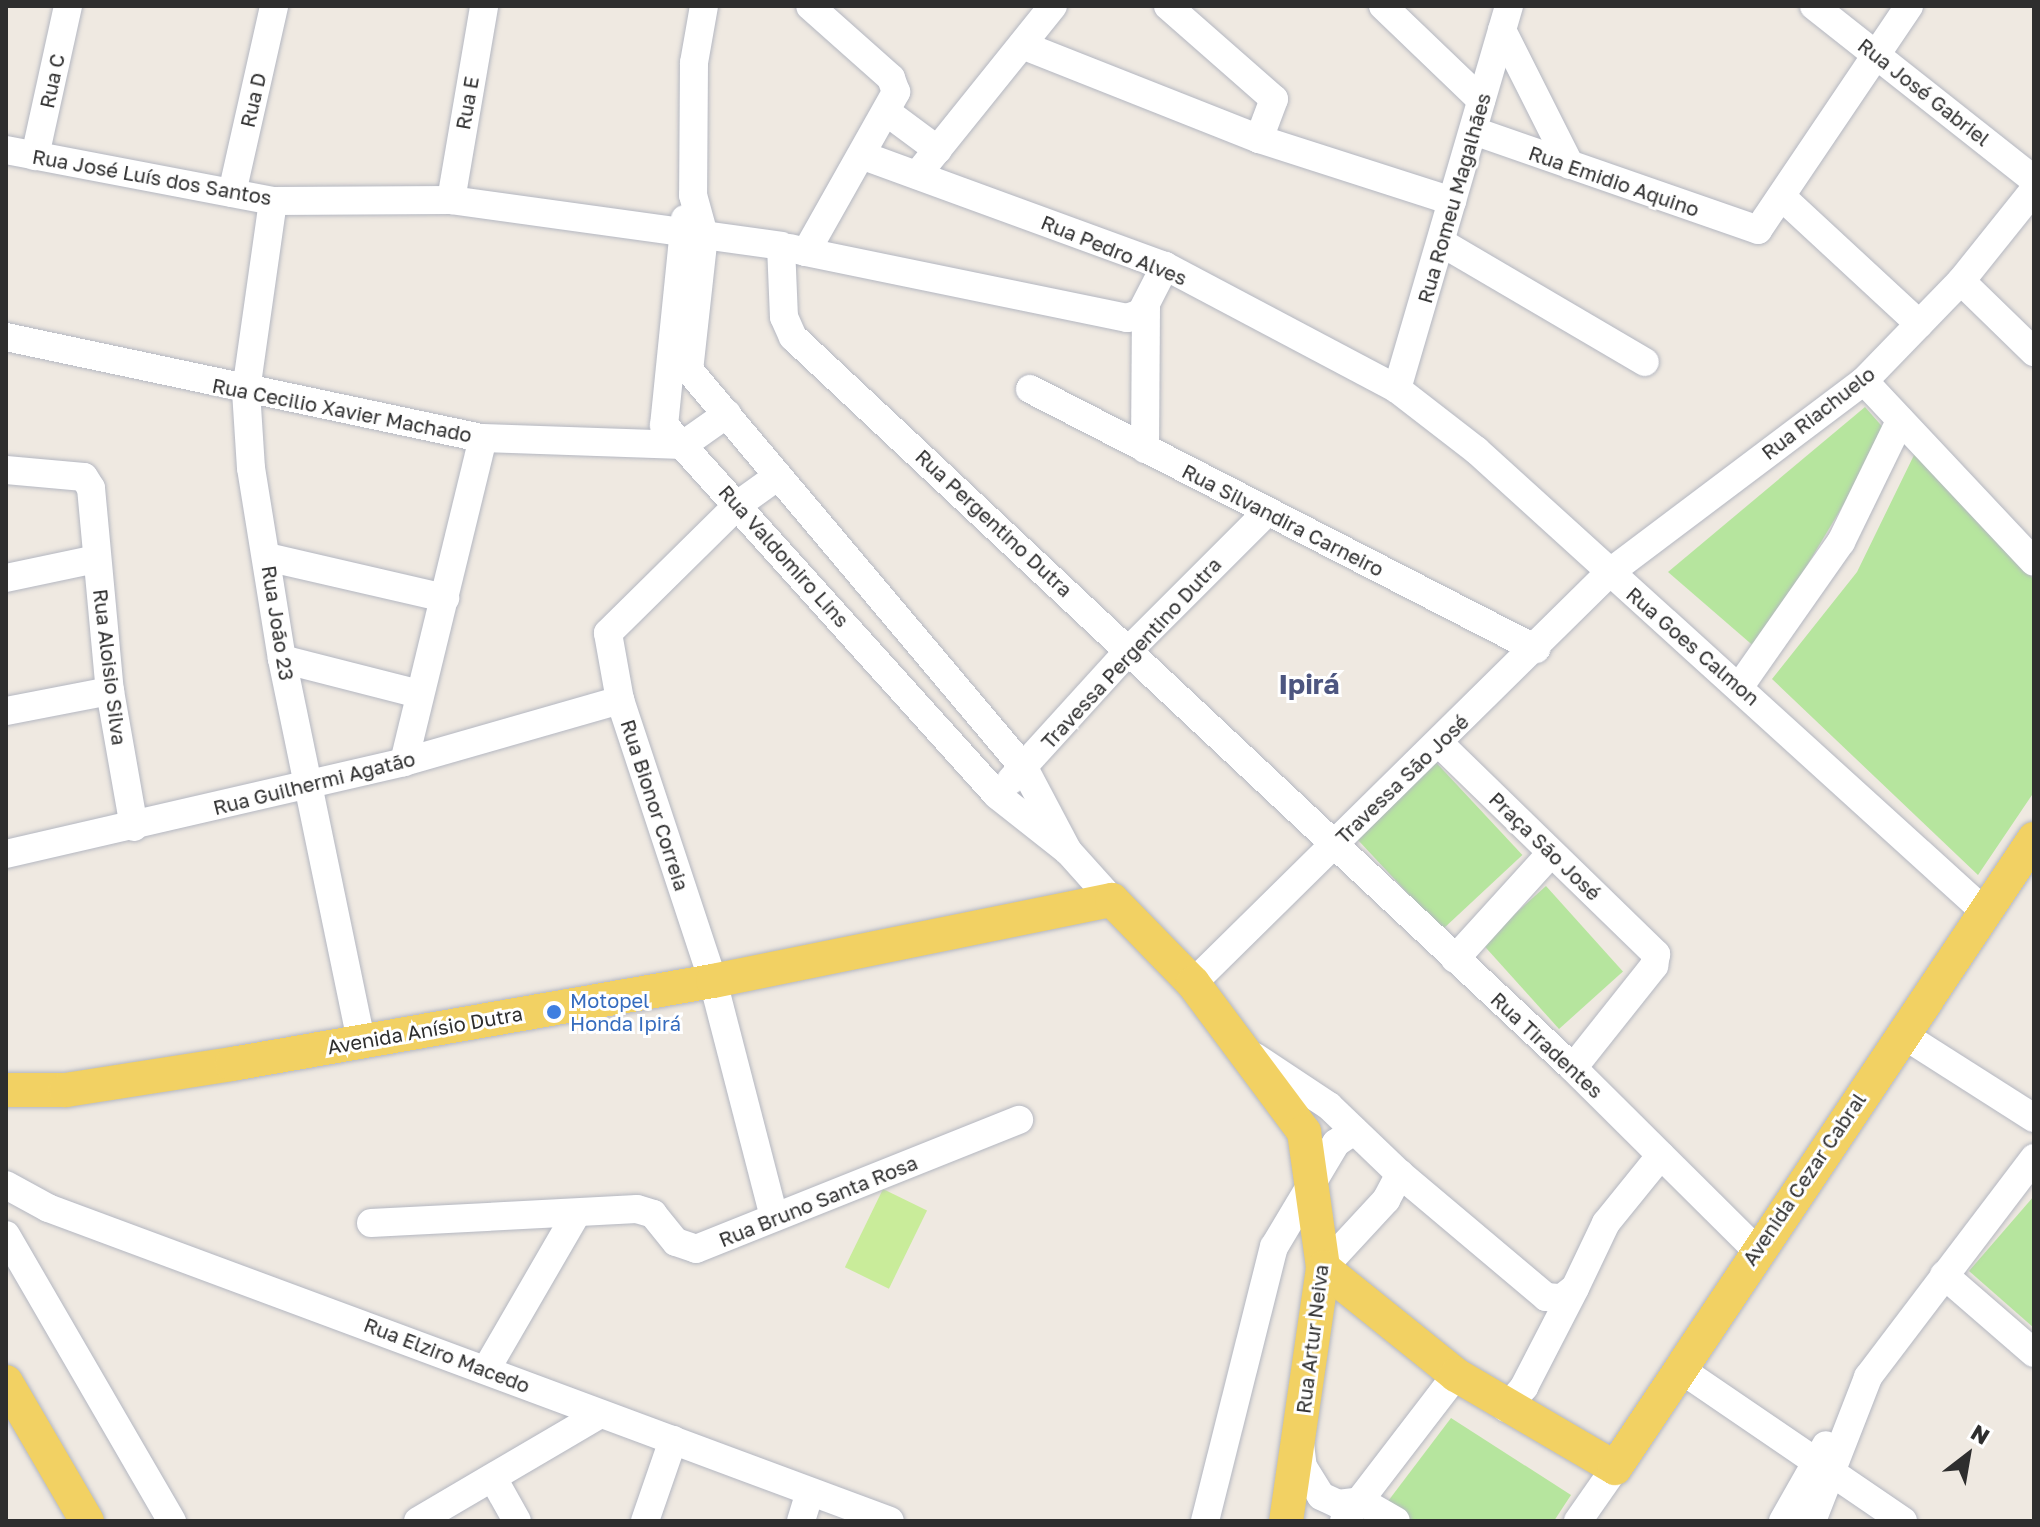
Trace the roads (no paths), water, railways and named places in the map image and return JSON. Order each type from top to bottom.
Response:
[{"type":"main road","name":"Avenida Cezar Cabral","points":[[1615,1468],[1756,1250],[1983,910],[2034,839]]},
{"type":"main road","name":"Avenida Anísio Dutra","points":[[66,1090],[713,981],[1112,900]]},
{"type":"main road","name":"Rua Valdomiro Lins","points":[[1112,900],[1193,983],[1293,1113]]},
{"type":"main road","points":[[6,1090],[66,1090]]},
{"type":"main road","points":[[6,1109],[66,1090]]},
{"type":"main road","name":"Rua Artur Neiva","points":[[1286,1521],[1323,1268],[1307,1144],[1293,1113]]},
{"type":"main road","points":[[1323,1268],[1456,1375],[1506,1408],[1615,1468]]},
{"type":"main road","points":[[6,1382],[87,1521]]},
{"type":"street","name":"Rua C","points":[[35,156],[68,6]]},
{"type":"street","name":"Rua D","points":[[232,193],[274,6]]},
{"type":"street","name":"Rua E","points":[[451,200],[484,6]]},
{"type":"street","name":"Rua Valdomiro Lins","points":[[704,6],[694,63],[689,370],[1024,768],[1068,851]]},
{"type":"street","points":[[810,6],[891,78]]},
{"type":"street","points":[[794,249],[864,156],[896,92],[891,78],[834,6]]},
{"type":"street","points":[[917,175],[1053,6]]},
{"type":"street","points":[[1168,6],[1274,99],[1259,139]]},
{"type":"street","points":[[1383,6],[1481,100]]},
{"type":"street","name":"Rua José Gabriel","points":[[1814,6],[2034,180]]},
{"type":"street","points":[[1909,6],[1782,197],[1919,324]]},
{"type":"street","points":[[1506,18],[1570,165]]},
{"type":"street","name":"Rua Romeu Magalhães","points":[[1397,389],[1506,18]]},
{"type":"street","points":[[1022,45],[1259,139],[1452,201]]},
{"type":"street","points":[[888,113],[938,150]]},
{"type":"street","name":"Rua Emidio Aquino","points":[[1474,131],[1754,230],[1762,227],[1782,197]]},
{"type":"street","name":"Rua José Luís dos Santos","points":[[6,150],[273,201],[451,200],[692,235]]},
{"type":"street","name":"Rua Pedro Alves","points":[[864,156],[1165,266],[1397,389]]},
{"type":"street","name":"Rua Riachuelo","points":[[1609,573],[1864,381],[1961,281],[2034,190]]},
{"type":"street","name":"Rua João 23","points":[[273,201],[246,391],[251,468],[282,659],[361,1041]]},
{"type":"street","name":"Rua Valdomiro Lins","points":[[692,235],[663,403],[664,425],[739,504],[997,795],[1068,851],[1112,900]]},
{"type":"street","points":[[692,235],[794,249],[1127,318],[1146,305]]},
{"type":"street","points":[[1442,243],[1645,362]]},
{"type":"street","name":"Rua Pergentino Dutra","points":[[794,249],[784,317],[793,337],[1130,649],[1333,847]]},
{"type":"street","points":[[1145,449],[1146,305],[1165,266]]},
{"type":"street","points":[[1961,281],[2034,352]]},
{"type":"street","name":"Rua Cecilio Xavier Machado","points":[[6,337],[246,391],[483,438],[683,445]]},
{"type":"street","points":[[1864,381],[2034,562]]},
{"type":"street","name":"Rua Silvandira Carneiro","points":[[1030,389],[1536,649]]},
{"type":"street","name":"Rua Goes Calmon","points":[[1397,389],[1476,450],[1609,573],[1740,686],[1983,910]]},
{"type":"street","points":[[683,445],[727,414]]},
{"type":"street","points":[[1740,686],[1841,542],[1900,421]]},
{"type":"street","points":[[404,762],[483,438]]},
{"type":"street","name":"Rua Aloisio Silva","points":[[6,470],[84,477],[94,507],[96,559],[110,691],[134,827]]},
{"type":"street","points":[[739,504],[778,476]]},
{"type":"street","name":"Rua Bionor Correia","points":[[739,504],[609,628],[620,700],[713,981],[774,1217]]},
{"type":"street","name":"Travessa Pergentino Dutra","points":[[997,795],[1130,649],[1267,512]]},
{"type":"street","points":[[267,557],[445,598]]},
{"type":"street","points":[[6,578],[96,559]]},
{"type":"street","name":"Travessa São José","points":[[1193,983],[1536,649],[1609,573]]},
{"type":"street","points":[[282,659],[419,694]]},
{"type":"street","points":[[6,711],[110,691]]},
{"type":"street","name":"Rua Guilhermi Agatão","points":[[6,854],[134,827],[404,762],[620,700]]},
{"type":"street","name":"Praça São José","points":[[1439,743],[1652,947],[1654,966],[1573,1068]]},
{"type":"street","name":"Rua Tiradentes","points":[[1333,847],[1573,1068],[1756,1250]]},
{"type":"street","points":[[1455,959],[1551,853]]},
{"type":"street","points":[[1902,1034],[2034,1118]]},
{"type":"street","points":[[1242,1047],[1329,1106],[1400,1174],[1526,1285],[1554,1298],[1575,1288]]},
{"type":"street","name":"Rua Bruno Santa Rosa","points":[[371,1223],[637,1209],[653,1214],[676,1242],[696,1249],[1019,1120]]},
{"type":"street","points":[[1205,1521],[1274,1247],[1336,1143],[1354,1131]]},
{"type":"street","points":[[1506,1408],[1524,1387],[1606,1223],[1661,1155]]},
{"type":"street","points":[[1783,1521],[1822,1464],[1868,1377],[2034,1158]]},
{"type":"street","points":[[1323,1268],[1386,1200],[1400,1174]]},
{"type":"street","name":"Rua Elziro Macedo","points":[[6,1185],[48,1208],[487,1368],[599,1415],[890,1521]]},
{"type":"street","points":[[48,1208],[25,1216],[7,1236],[172,1521]]},
{"type":"street","points":[[487,1368],[577,1213]]},
{"type":"street","points":[[1944,1275],[2034,1353]]},
{"type":"street","points":[[1680,1369],[1903,1521]]},
{"type":"street","points":[[1352,1511],[1456,1375]]},
{"type":"street","points":[[418,1521],[599,1415]]},
{"type":"street","points":[[1299,1439],[1303,1467],[1321,1496],[1352,1511],[1396,1521]]},
{"type":"street","points":[[645,1521],[673,1440]]},
{"type":"street","points":[[1812,1521],[1822,1464]]},
{"type":"street","name":"Avenida Cezar Cabral","points":[[1578,1521],[1615,1468]]},
{"type":"street","points":[[493,1478],[517,1521]]},
{"type":"street","points":[[801,1521],[810,1492]]},
{"type":"place","name":"Motopel Honda Ipirá","points":[[554,1012]]},
{"type":"district","name":"Ipirá","points":[[1309,684]]}]
